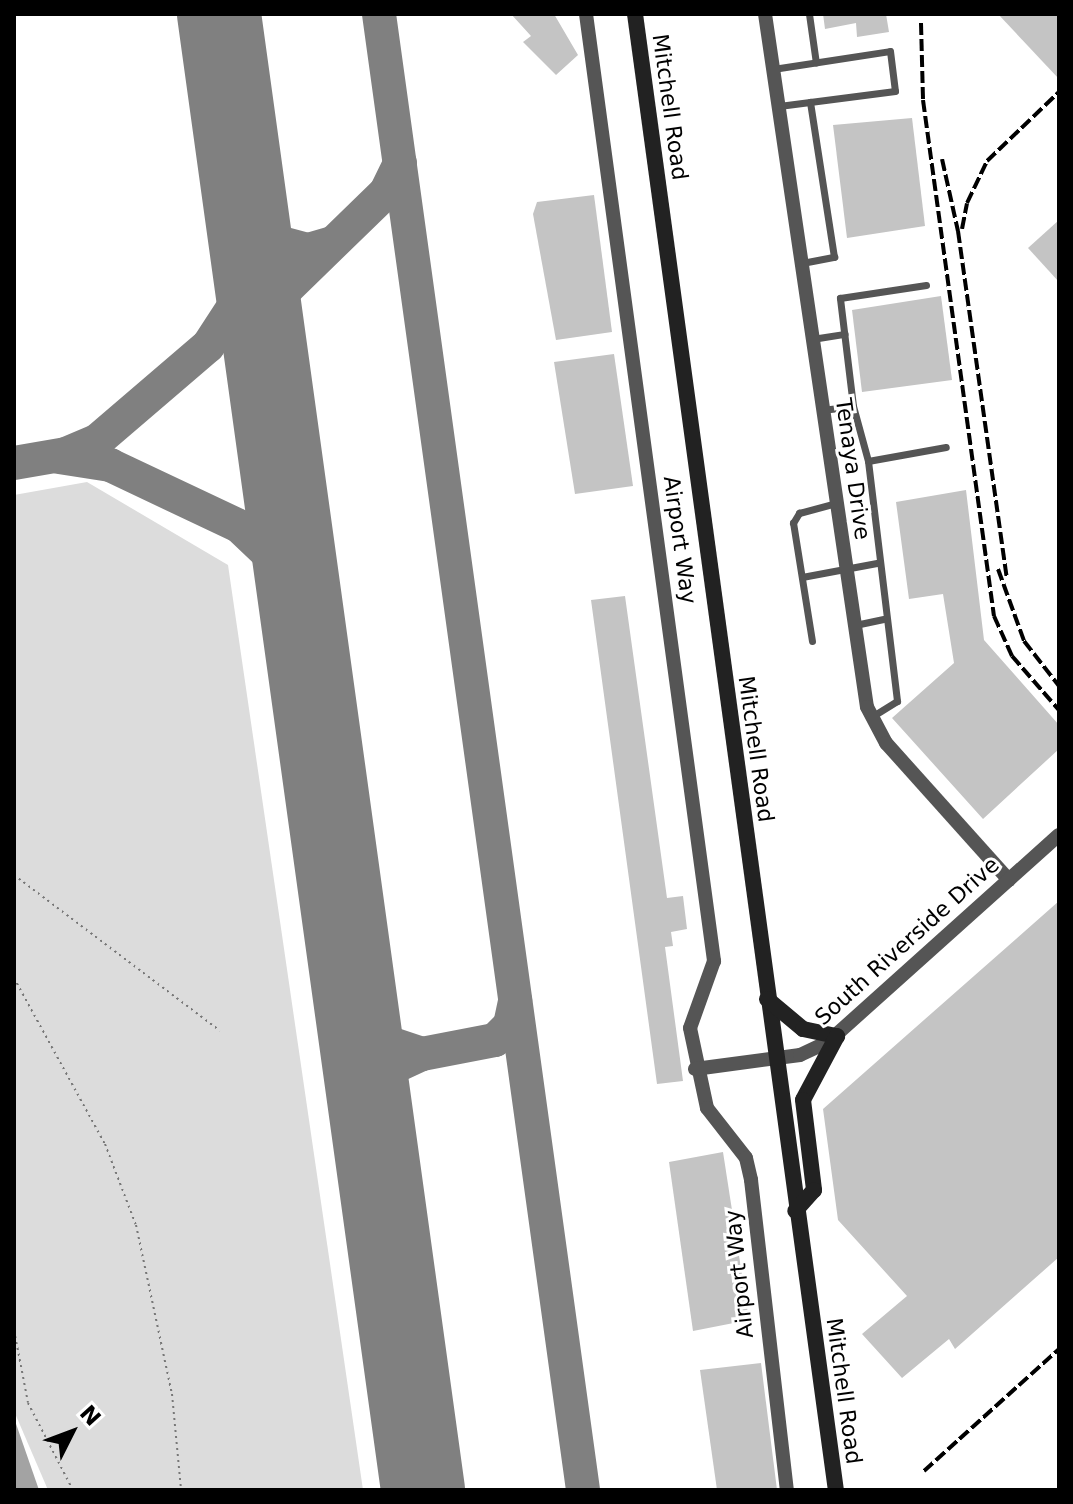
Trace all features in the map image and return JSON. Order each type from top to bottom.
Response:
[{"type":"main road","name":"Mitchell Road","points":[[635,14],[774,1058],[836,1490]]},
{"type":"main road","points":[[767,999],[803,1029],[837,1036],[805,1092],[814,1190],[795,1211]]},
{"type":"street","name":"Airport Way","points":[[586,14],[714,961],[690,1028],[695,1069],[707,1108],[746,1158],[751,1180],[787,1490]]},
{"type":"street","name":"Tenaya Drive","points":[[765,14],[853,626],[871,717],[886,743],[1009,880]]},
{"type":"street","name":"South Riverside Drive","points":[[774,1058],[809,1052],[837,1036],[1059,835]]},
{"type":"street","points":[[695,1069],[774,1058]]},
{"type":"lane","points":[[809,14],[816,63]]},
{"type":"lane","points":[[773,69],[890,51],[895,91],[779,106]]},
{"type":"lane","points":[[801,263],[834,257],[810,102]]},
{"type":"lane","points":[[871,717],[897,701],[883,619],[868,461],[853,406],[840,298],[926,285]]},
{"type":"lane","points":[[812,339],[845,334]]},
{"type":"lane","points":[[822,410],[853,406]]},
{"type":"lane","points":[[868,461],[946,447]]},
{"type":"lane","points":[[812,641],[793,523],[799,513],[836,503]]},
{"type":"lane","points":[[802,577],[877,563]]},
{"type":"lane","points":[[853,626],[883,619]]},
{"type":"path","points":[[14,875],[220,1031]]},
{"type":"path","points":[[14,978],[105,1144],[136,1225],[172,1394],[181,1490]]},
{"type":"path","points":[[14,1330],[28,1403],[73,1490]]},
{"type":"shaded area","points":[[87,482],[228,565],[363,1490],[48,1490],[14,1411],[14,495]]},
{"type":"shaded area","points":[[14,1418],[39,1490],[14,1490]]},
{"type":"building","points":[[511,14],[554,14],[578,55],[556,75],[523,42],[531,36]]},
{"type":"building","points":[[823,14],[886,14],[889,32],[857,37],[856,23],[825,29]]},
{"type":"building","points":[[998,14],[1059,14],[1059,79]]},
{"type":"building","points":[[912,118],[925,226],[847,238],[833,125]]},
{"type":"building","points":[[594,195],[612,332],[556,340],[533,214],[537,202]]},
{"type":"building","points":[[1059,220],[1059,282],[1028,248]]},
{"type":"building","points":[[941,296],[952,380],[862,392],[852,310]]},
{"type":"building","points":[[614,354],[633,486],[575,494],[554,362]]},
{"type":"building","points":[[966,490],[984,640],[1059,725],[1059,749],[983,819],[892,718],[954,663],[943,594],[909,599],[896,502]]},
{"type":"building","points":[[625,596],[667,898],[683,896],[687,929],[671,932],[673,946],[665,947],[683,1081],[657,1084],[591,600]]},
{"type":"building","points":[[1059,901],[1059,1257],[955,1349],[949,1339],[902,1378],[862,1334],[907,1296],[838,1220],[823,1109]]},
{"type":"building","points":[[723,1152],[749,1320],[693,1331],[669,1162]]},
{"type":"building","points":[[761,1363],[777,1490],[717,1490],[700,1370]]},
{"type":"taxiway","points":[[379,14],[583,1490]]},
{"type":"taxiway","points":[[267,359],[268,324],[278,297],[386,192],[400,163]]},
{"type":"taxiway","points":[[245,201],[257,225],[281,243],[308,250],[332,243]]},
{"type":"taxiway","points":[[14,463],[66,454],[97,441],[208,346],[240,297],[250,241]]},
{"type":"taxiway","points":[[59,457],[110,465],[239,526],[278,563],[302,614]]},
{"type":"taxiway","points":[[356,1003],[383,1041],[422,1054],[495,1040],[510,1025],[515,1001]]},
{"type":"taxiway","points":[[371,1109],[385,1071],[422,1054]]},
{"type":"runway","points":[[219,14],[423,1490]]},
{"type":"railway","points":[[921,23],[923,100],[994,616],[1012,656],[1059,710]]},
{"type":"railway","points":[[962,229],[967,203],[987,161],[1059,92]]},
{"type":"railway","points":[[942,159],[958,231],[1007,578]]},
{"type":"railway","points":[[998,569],[1024,641],[1059,686]]},
{"type":"railway","points":[[924,1471],[1059,1349]]}]
